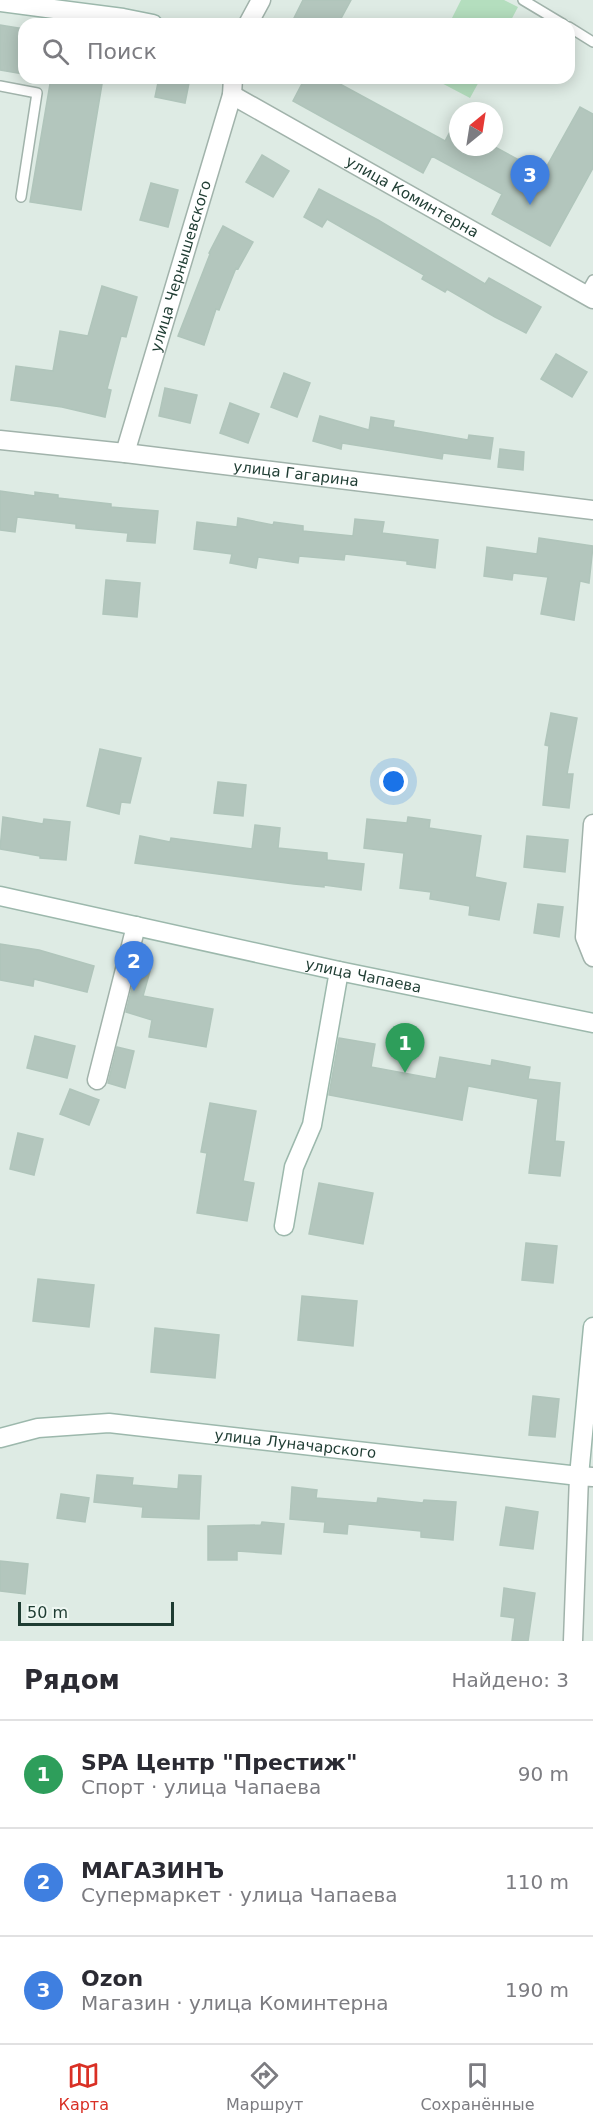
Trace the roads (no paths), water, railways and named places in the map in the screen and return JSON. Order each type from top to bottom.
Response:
[{"type":"street","points":[[251,18],[261,0]]},
{"type":"street","points":[[0,2],[50,4],[122,18]]},
{"type":"street","name":"улица Коминтерна","points":[[232,87],[590,291]]},
{"type":"street","name":"улица Чернышевского","points":[[125,453],[232,87]]},
{"type":"street","name":"улица Гагарина","points":[[0,440],[593,510]]},
{"type":"street","points":[[593,824],[585,937],[593,957]]},
{"type":"street","name":"улица Чапаева","points":[[0,896],[593,1023]]},
{"type":"street","points":[[97,1080],[136,926]]},
{"type":"street","points":[[284,1226],[294,1167],[312,1125],[339,970]]},
{"type":"street","points":[[573,1641],[586,1476],[593,1327]]},
{"type":"street","name":"улица Луначарского","points":[[0,1438],[38,1428],[109,1423],[586,1476]]},
{"type":"lane","points":[[524,0],[553,18]]},
{"type":"lane","points":[[575,31],[593,42]]},
{"type":"lane","points":[[0,86],[37,93],[21,197]]},
{"type":"place","name":"Ozon","points":[[530,205]]},
{"type":"place","name":"МАГАЗИНЪ","points":[[134,991]]},
{"type":"place","name":"SPA Центр \"Престиж\"","points":[[405,1073]]}]
